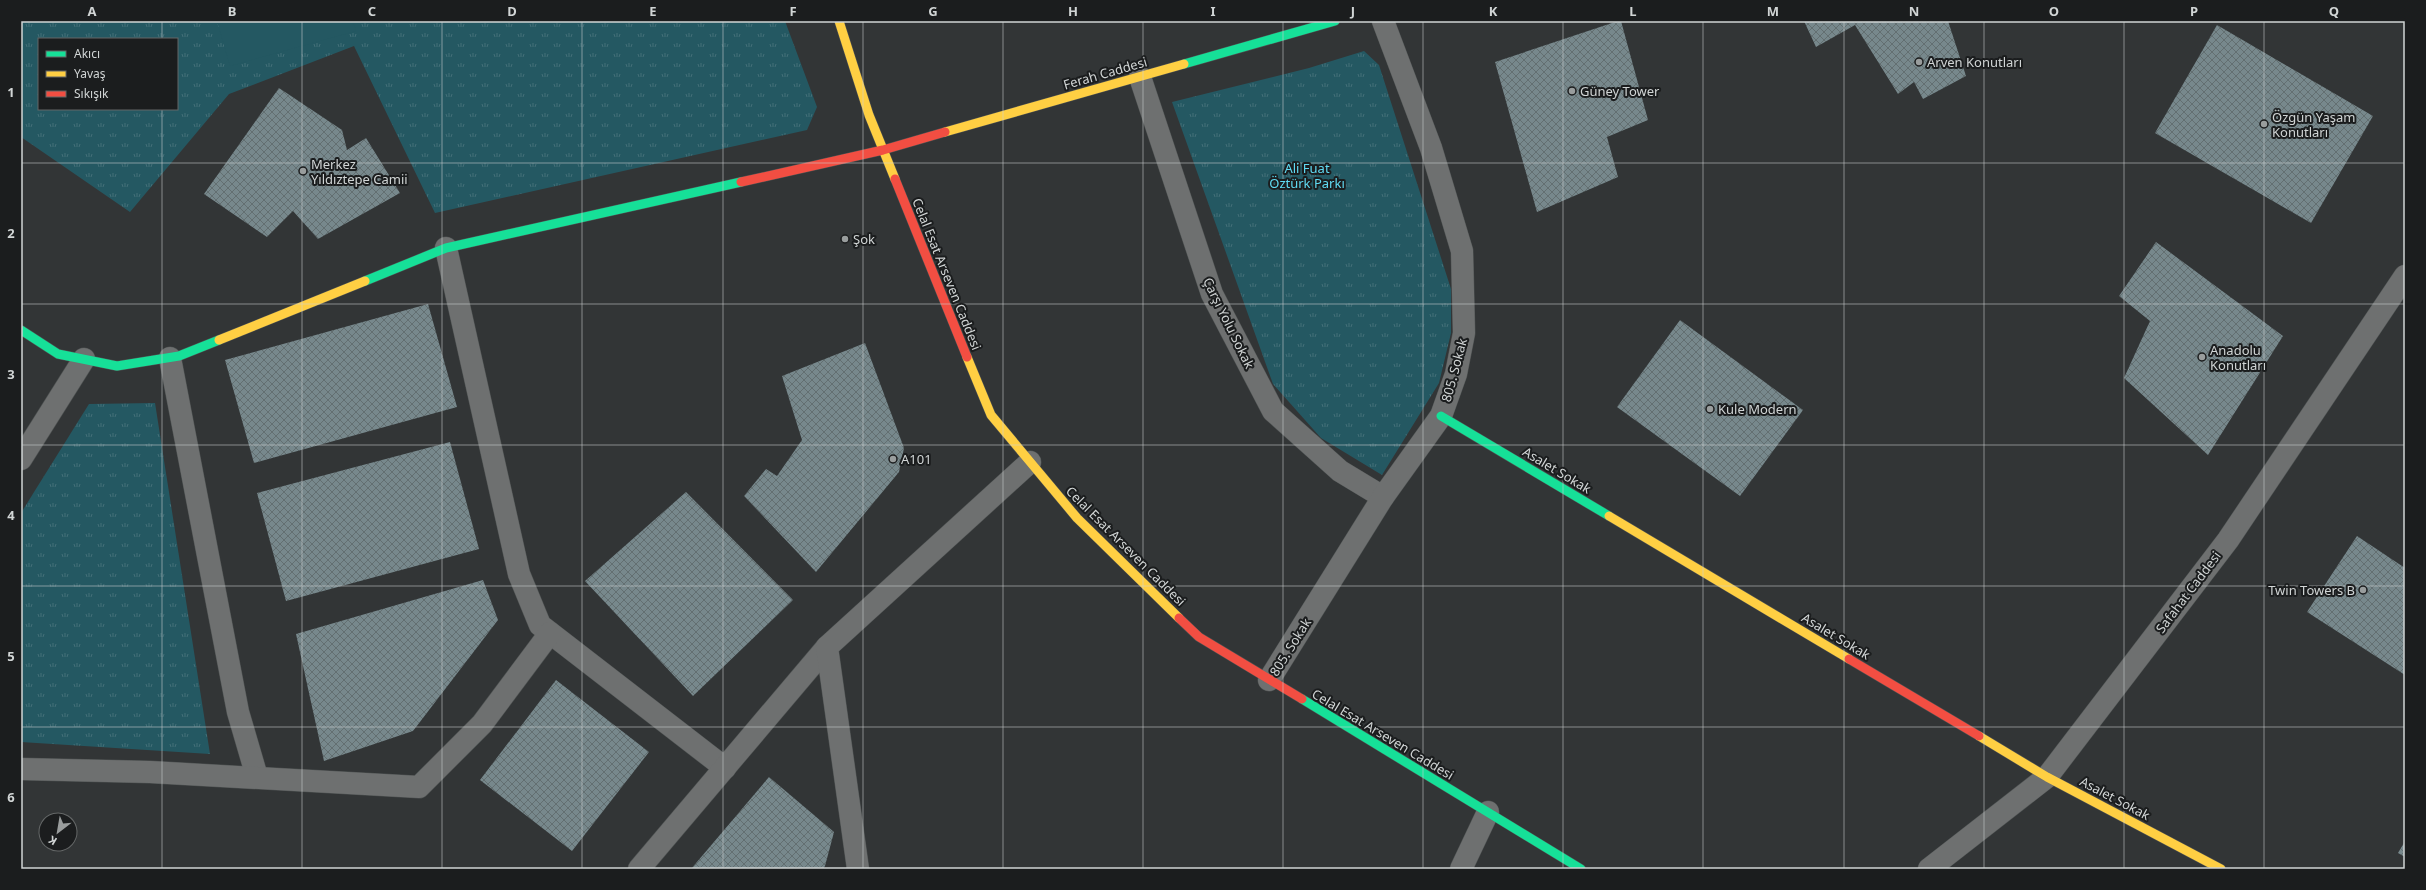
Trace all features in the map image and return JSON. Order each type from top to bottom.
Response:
[{"type":"street","name":"Celal Esat Arseven Caddesi","points":[[839,21],[869,115],[990,415],[1077,518],[1199,637],[1582,869]]},
{"type":"street","name":"Ferah Caddesi","points":[[21,330],[58,354],[117,366],[179,356],[446,248],[883,150],[1140,76],[1292,27],[1335,21]]},
{"type":"street","name":"805. Sokak","points":[[1269,680],[1383,497],[1441,416],[1456,374],[1464,333],[1462,251],[1431,148],[1383,21]]},
{"type":"street","name":"Çarşı Yolu Sokak","points":[[1140,76],[1212,294],[1273,411],[1340,471],[1383,497]]},
{"type":"street","points":[[446,248],[519,574],[540,625],[725,768]]},
{"type":"street","name":"Safahat Caddesi","points":[[1929,869],[2047,776],[2228,540],[2405,276]]},
{"type":"street","points":[[170,358],[238,712],[257,777]]},
{"type":"street","points":[[21,459],[84,359]]},
{"type":"street","name":"Asalet Sokak","points":[[1441,416],[2047,776],[2221,869]]},
{"type":"street","points":[[639,869],[827,647],[1030,462]]},
{"type":"street","points":[[21,769],[257,777],[419,787],[482,724],[550,633]]},
{"type":"street","points":[[827,647],[858,869]]},
{"type":"street","points":[[1461,869],[1488,812]]},
{"type":"green space","points":[[21,21],[785,21],[817,107],[807,130],[435,213],[354,46],[229,94],[130,212],[21,137]]},
{"type":"green space","points":[[217,21],[353,21],[356,31],[230,66]]},
{"type":"green space","name":"Ali Fuat Öztürk Parkı","points":[[1364,51],[1379,65],[1451,289],[1451,333],[1439,383],[1382,475],[1321,438],[1273,384],[1172,102],[1309,68]]},
{"type":"green space","points":[[155,403],[210,754],[21,742],[21,513],[89,404]]},
{"type":"building","name":"Güney Tower","points":[[1621,21],[1648,120],[1607,137],[1618,177],[1537,212],[1495,62]]},
{"type":"building","name":"Arven Konutları","points":[[1804,21],[1948,21],[1966,76],[1923,99],[1914,82],[1898,94],[1855,25],[1816,47]]},
{"type":"building","name":"Özgün Yaşam Konutları","points":[[2217,25],[2373,116],[2311,223],[2155,133]]},
{"type":"building","name":"Merkez Yıldıztepe Camii","points":[[279,88],[342,130],[347,150],[366,138],[400,193],[318,239],[293,211],[267,237],[204,194]]},
{"type":"building","name":"Anadolu Konutları","points":[[2156,242],[2283,336],[2208,455],[2124,378],[2150,321],[2119,296]]},
{"type":"building","points":[[428,304],[457,407],[254,463],[225,360]]},
{"type":"building","name":"Kule Modern","points":[[1680,320],[1803,410],[1740,496],[1617,407]]},
{"type":"building","points":[[865,343],[904,448],[899,472],[816,572],[744,496],[766,469],[777,476],[802,440],[782,376]]},
{"type":"building","points":[[450,442],[479,549],[286,601],[257,493]]},
{"type":"building","points":[[686,492],[793,600],[693,696],[585,581]]},
{"type":"building","name":"Twin Towers B","points":[[2357,536],[2405,568],[2405,675],[2307,612]]},
{"type":"building","points":[[483,580],[498,620],[413,731],[324,761],[296,634]]},
{"type":"building","points":[[556,680],[649,752],[572,851],[480,780]]},
{"type":"building","points":[[769,777],[834,832],[823,869],[691,869]]},
{"type":"building","points":[[2405,841],[2405,857],[2398,853]]},
{"type":"traffic: fast","points":[[1184,64],[1335,21]]},
{"type":"traffic: fast","points":[[365,281],[446,248],[741,182]]},
{"type":"traffic: fast","points":[[21,330],[58,354],[117,366],[179,356],[219,340]]},
{"type":"traffic: fast","points":[[1441,416],[1609,516]]},
{"type":"traffic: fast","points":[[1302,699],[1581,869]]},
{"type":"traffic: slow","points":[[839,21],[869,115],[895,179]]},
{"type":"traffic: slow","points":[[945,132],[1184,64]]},
{"type":"traffic: slow","points":[[219,340],[365,281]]},
{"type":"traffic: slow","points":[[967,357],[991,415],[1077,518],[1179,618]]},
{"type":"traffic: slow","points":[[1609,516],[1849,659]]},
{"type":"traffic: slow","points":[[1979,736],[2047,777],[2221,869]]},
{"type":"traffic: jam","points":[[741,182],[883,150],[945,132]]},
{"type":"traffic: jam","points":[[895,179],[967,357]]},
{"type":"traffic: jam","points":[[1179,618],[1199,637],[1302,699]]},
{"type":"traffic: jam","points":[[1849,659],[1979,736]]},
{"type":"place","name":"Arven Konutları","points":[[1919,62]]},
{"type":"place","name":"Güney Tower","points":[[1572,91]]},
{"type":"place","name":"Özgün Yaşam Konutları","points":[[2264,124]]},
{"type":"place","name":"Merkez Yıldıztepe Camii","points":[[303,171]]},
{"type":"place","name":"Şok","points":[[845,239]]},
{"type":"place","name":"Anadolu Konutları","points":[[2202,357]]},
{"type":"place","name":"Kule Modern","points":[[1710,409]]},
{"type":"place","name":"A101","points":[[893,459]]},
{"type":"place","name":"Twin Towers B","points":[[2363,590]]}]
